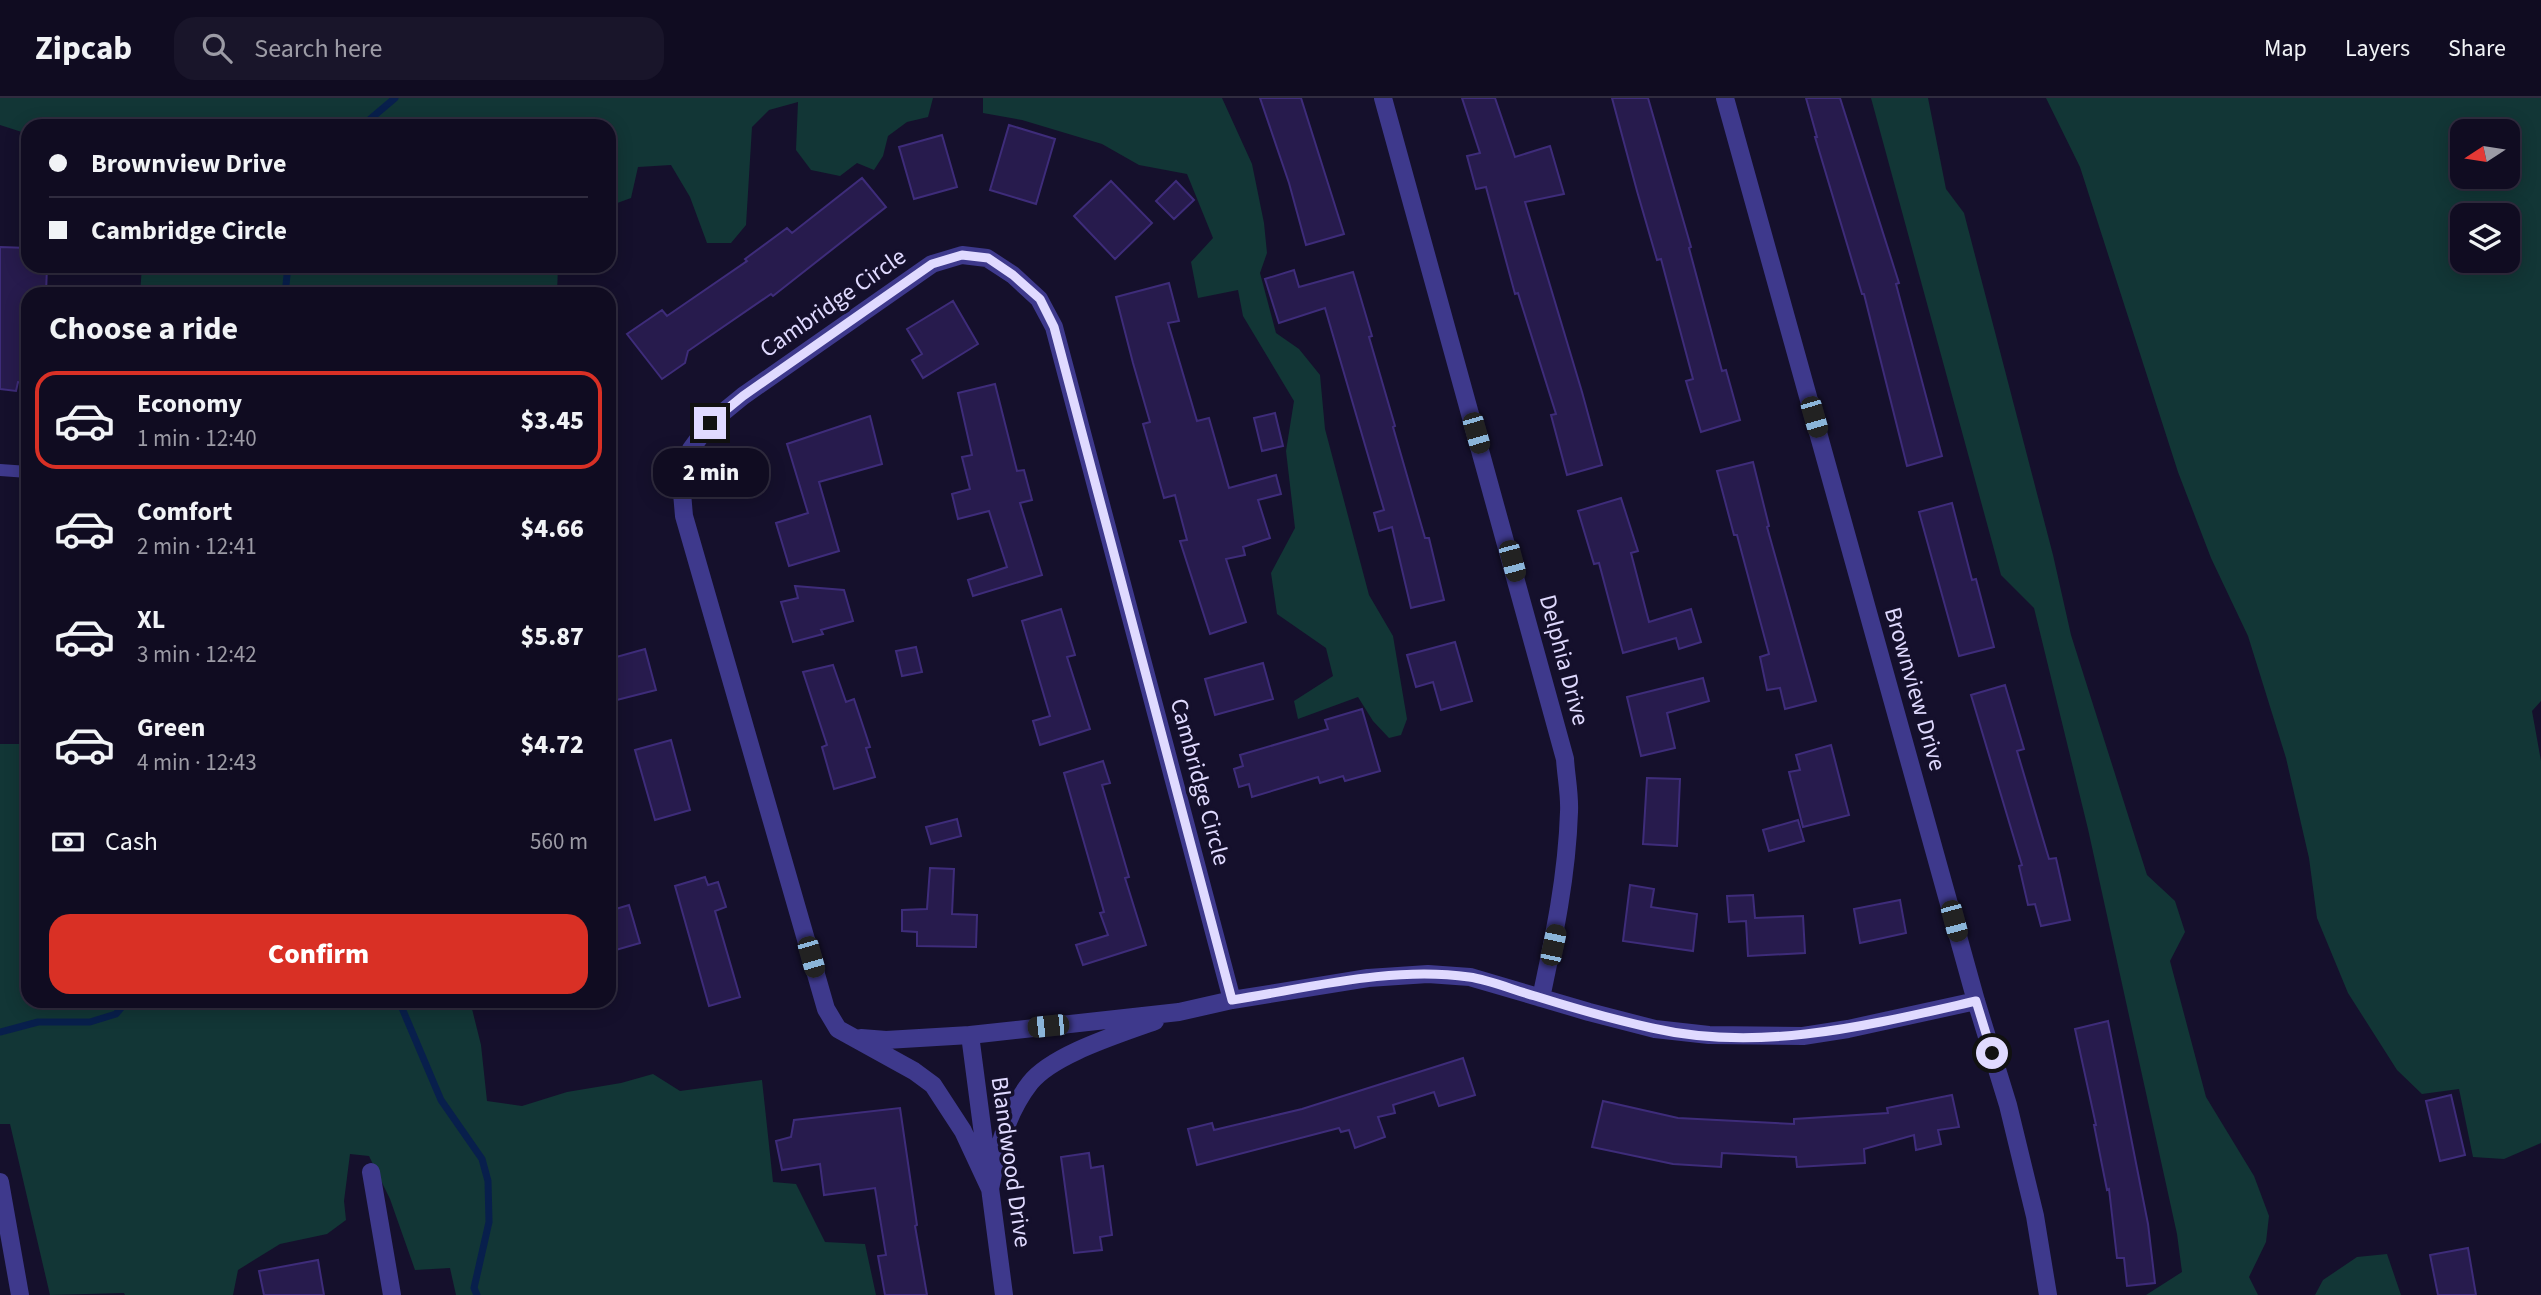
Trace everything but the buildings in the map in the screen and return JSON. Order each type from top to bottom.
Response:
[{"type":"street","name":"Delphia Drive","points":[[1383,98],[1565,759],[1569,810],[1566,863],[1558,919],[1541,998]]},
{"type":"street","name":"Brownview Drive","points":[[1725,98],[1976,1001],[2008,1105],[2035,1216],[2048,1295]]},
{"type":"street","name":"Cambridge Circle","points":[[990,1189],[963,1131],[933,1085],[914,1071],[838,1029],[826,1009],[684,516],[681,481],[691,449],[710,423],[743,396],[932,264],[962,255],[988,258],[1013,275],[1040,299],[1054,327],[1232,1000]]},
{"type":"street","points":[[857,1038],[886,1040],[970,1035],[1179,1012],[1232,1000],[1368,978],[1428,974],[1470,977],[1656,1029],[1709,1035],[1803,1035],[1848,1029],[1976,1001]]},
{"type":"street","points":[[990,1189],[1004,1128],[1031,1081],[1070,1055],[1179,1012]]},
{"type":"street","name":"Blandwood Drive","points":[[970,1035],[1004,1295]]},
{"type":"street","points":[[371,1172],[392,1295]]},
{"type":"street","points":[[0,1182],[20,1295]]},
{"type":"lane","points":[[0,470],[21,472]]},
{"type":"green space","points":[[0,98],[933,98],[928,117],[907,122],[888,136],[883,156],[874,170],[857,163],[840,176],[811,170],[796,150],[798,102],[769,110],[752,127],[746,225],[731,243],[707,243],[690,197],[671,165],[638,167],[631,198],[616,203],[616,119],[21,119],[21,132],[0,125]]},
{"type":"green space","points":[[983,98],[1222,98],[1252,164],[1267,253],[1260,273],[1276,333],[1299,349],[1320,375],[1325,429],[1369,595],[1393,636],[1407,719],[1401,735],[1389,738],[1373,721],[1358,697],[1298,719],[1294,701],[1333,676],[1326,648],[1277,614],[1271,573],[1295,528],[1286,451],[1294,401],[1243,316],[1238,290],[1198,298],[1191,262],[1213,238],[1187,174],[1139,165],[1102,144],[1022,120],[983,113]]},
{"type":"green space","points":[[1871,98],[1928,98],[1946,189],[1964,213],[2053,555],[2071,635],[2147,875],[2175,901],[2185,932],[2170,961],[2206,1097],[2254,1176],[2269,1216],[2266,1242],[2249,1277],[2258,1295],[2146,1295],[2182,1272],[2177,1234],[2088,829],[2034,608],[2001,575]]},
{"type":"green space","points":[[2046,98],[2541,98],[2541,701],[2532,711],[2541,761],[2541,1143],[2504,1159],[2473,1157],[2459,1089],[2422,1094],[2397,1070],[2348,993],[2317,918],[2309,858],[2286,758],[2248,636],[2211,558],[2178,472],[2080,167]]},
{"type":"green space","points":[[142,273],[558,273],[557,287],[140,287]]},
{"type":"green space","points":[[0,744],[21,744],[21,1008],[472,1008],[481,1045],[487,1101],[522,1106],[567,1092],[621,1083],[653,1074],[680,1091],[762,1080],[773,1182],[796,1184],[825,1242],[865,1244],[876,1295],[456,1295],[450,1268],[415,1270],[390,1199],[369,1156],[350,1154],[344,1201],[346,1220],[327,1234],[280,1244],[238,1270],[233,1295],[50,1295],[10,1124],[0,1124]]},
{"type":"green space","points":[[2387,1254],[2401,1295],[2315,1295],[2323,1280],[2357,1257]]},
{"type":"waterway","points":[[370,119],[395,98]]},
{"type":"waterway","points":[[286,287],[287,273]]},
{"type":"waterway","points":[[0,1032],[38,1022],[90,1022],[116,1014],[121,1008]]},
{"type":"waterway","points":[[402,1008],[441,1100],[482,1159],[488,1181],[489,1222],[474,1288],[477,1295]]},
{"type":"route","points":[[710,423],[743,396],[932,264],[962,255],[988,258],[1013,275],[1040,299],[1054,327],[1232,1000],[1368,978],[1428,974],[1470,977],[1656,1029],[1758,1037],[1848,1029],[1976,1001],[1992,1053]]}]
